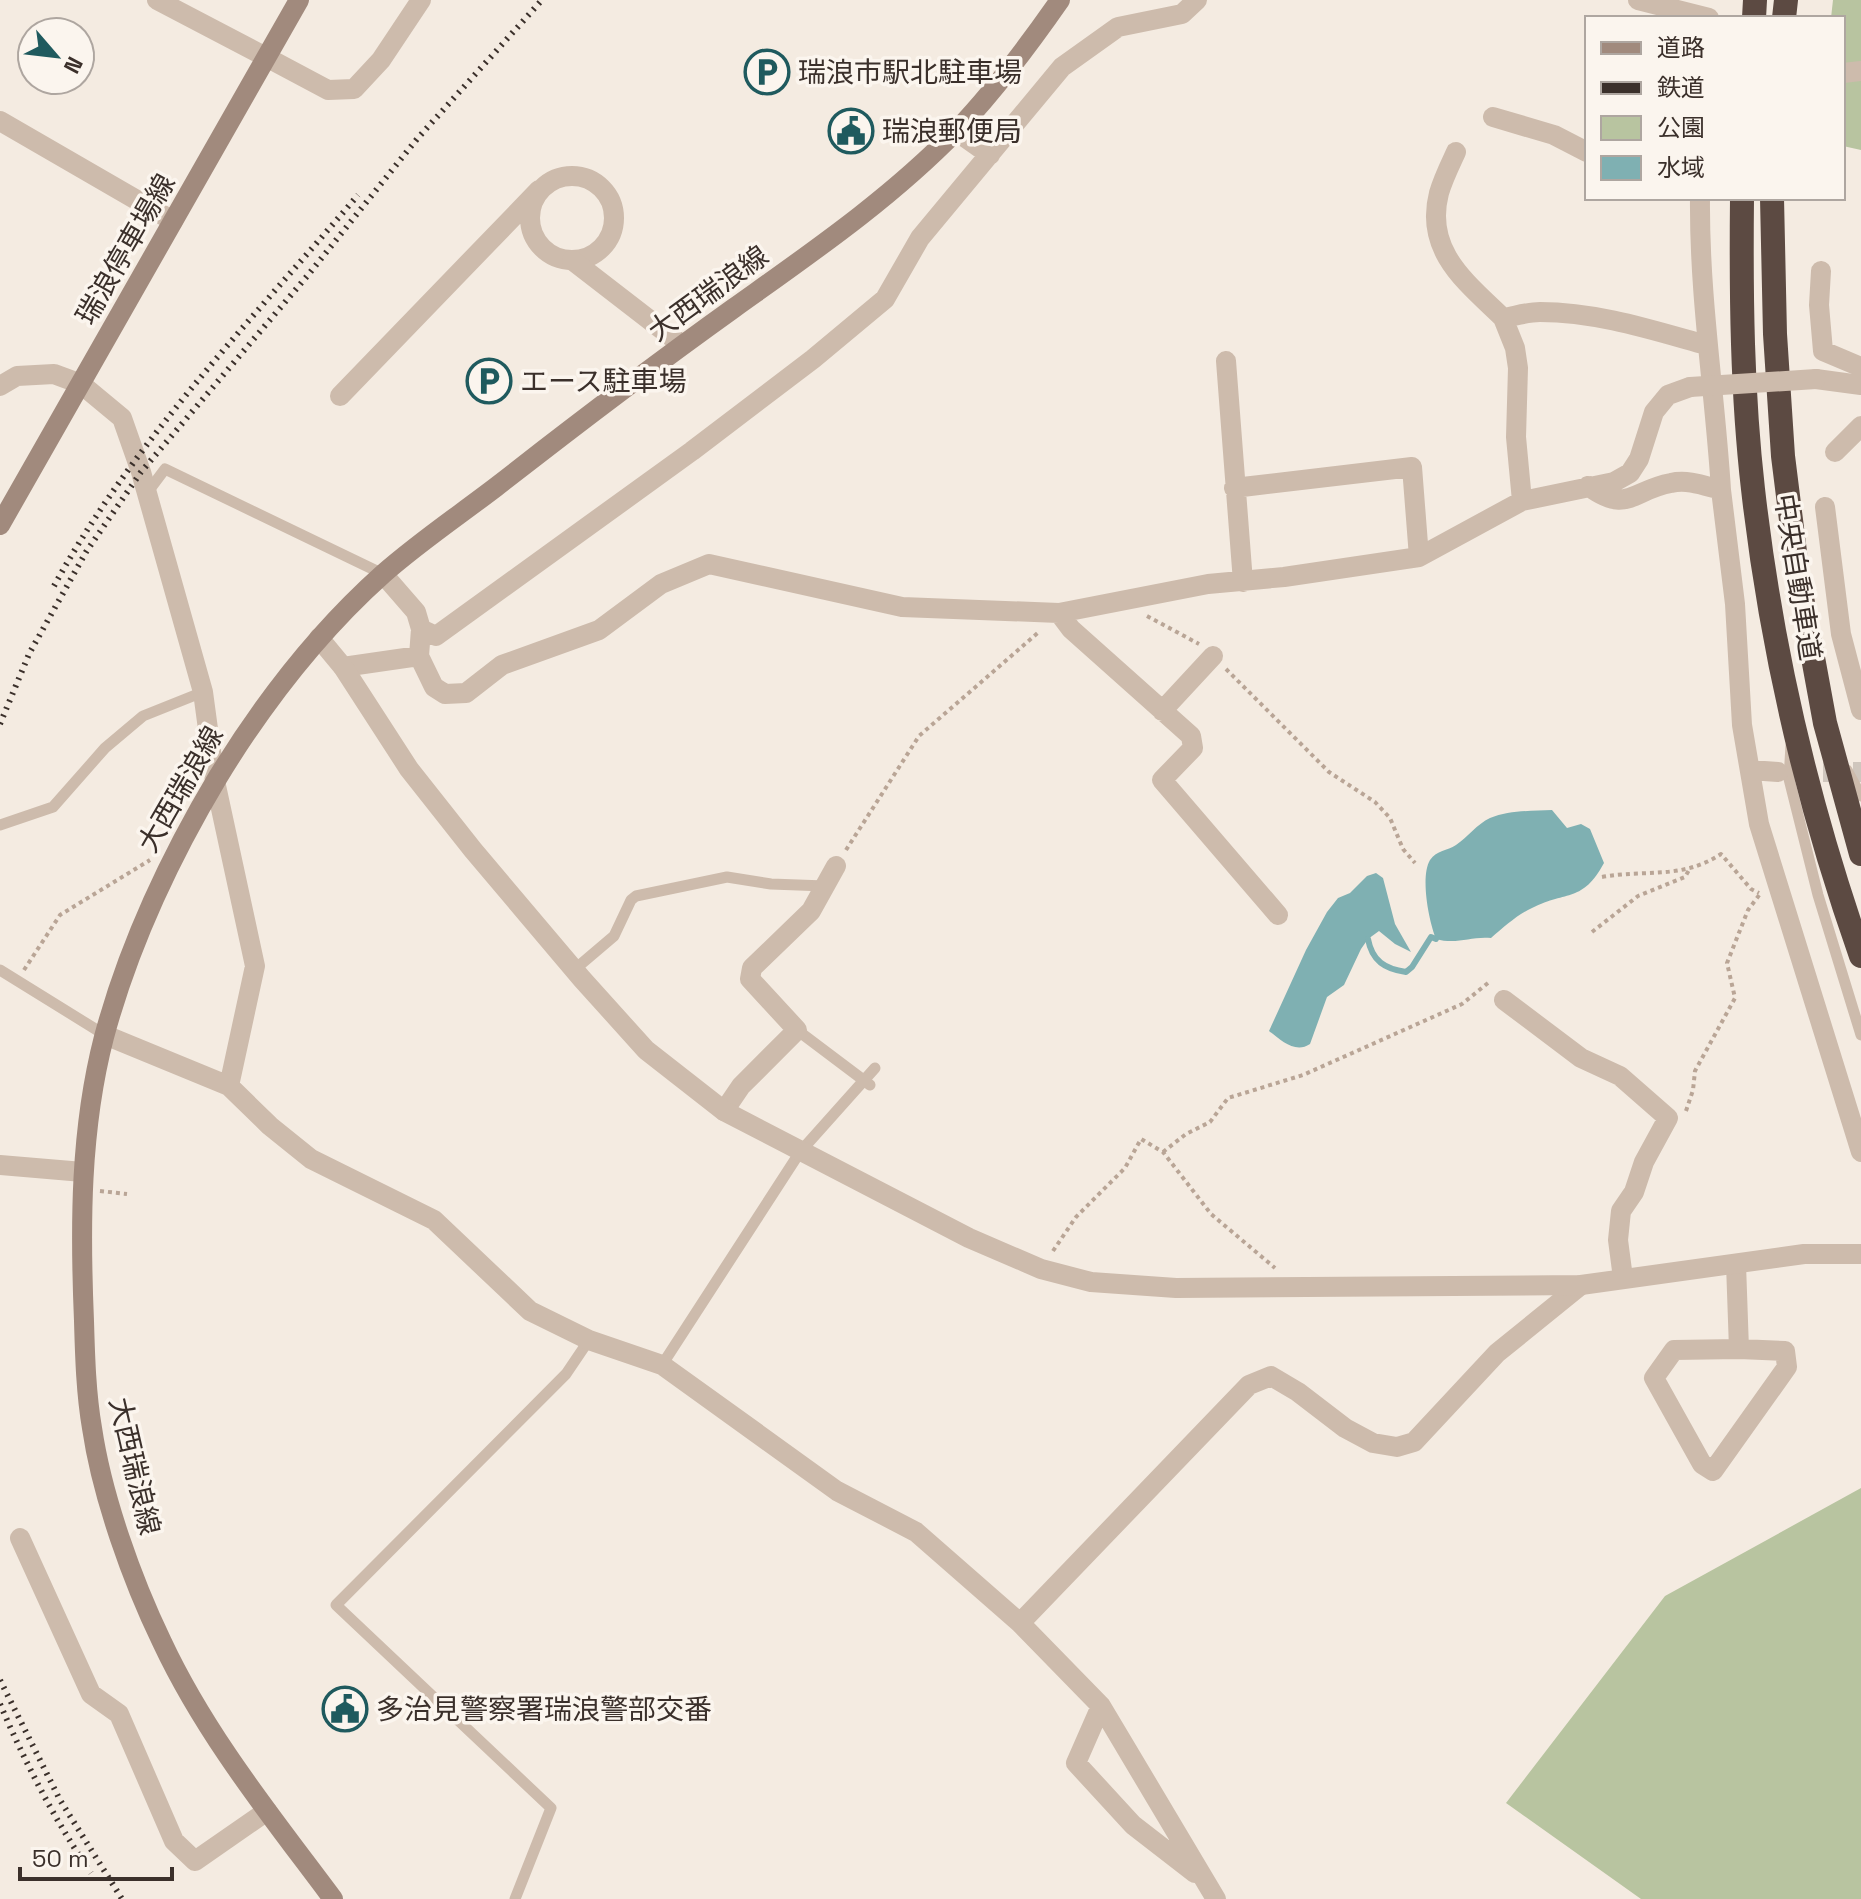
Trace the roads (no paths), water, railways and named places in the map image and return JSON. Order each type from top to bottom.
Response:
[{"type":"highway","name":"中央自動車道","points":[[1742,200],[1741,308],[1753,487],[1775,636],[1792,716],[1827,848],[1861,956]]},
{"type":"highway","name":"中央自動車道","points":[[1772,200],[1775,334],[1783,456],[1798,576],[1829,738],[1861,854]]},
{"type":"main road","name":"瑞浪停車場線","points":[[0,525],[299,0]]},
{"type":"main road","name":"大西瑞浪線","points":[[333,1899],[267,1811],[194,1702],[161,1642],[109,1500],[92,1429],[81,1259],[90,1104],[105,1035],[141,923],[179,842],[252,721],[319,638],[383,574],[682,345],[841,231],[902,182],[956,131],[1001,81],[1060,0]]},
{"type":"street","points":[[157,0],[328,90],[354,89],[381,60],[421,0]]},
{"type":"street","points":[[421,629],[436,636],[692,451],[825,349],[885,299],[920,238],[1062,67],[1118,27],[1182,14],[1197,0]]},
{"type":"street","points":[[1638,0],[1701,16]]},
{"type":"street","points":[[1493,117],[1554,135],[1585,151]]},
{"type":"street","points":[[0,121],[173,221]]},
{"type":"street","points":[[956,131],[990,155]]},
{"type":"street","points":[[1456,152],[1440,192],[1435,218],[1439,240],[1454,270],[1503,318],[1515,348],[1518,368],[1516,437],[1522,501]]},
{"type":"street","points":[[340,396],[539,190],[550,181],[577,175],[590,179],[610,199],[614,212],[613,227],[599,251],[586,258],[572,260],[546,252],[537,242],[529,215],[539,190]]},
{"type":"street","points":[[1696,200],[1706,345],[1715,399],[1721,490],[1735,604],[1742,725],[1771,894],[1861,1152]]},
{"type":"street","points":[[572,260],[682,345]]},
{"type":"street","points":[[1821,271],[1819,305],[1823,351],[1861,367]]},
{"type":"street","points":[[1503,318],[1538,312],[1590,317],[1622,322],[1706,345]]},
{"type":"street","points":[[1226,361],[1243,582]]},
{"type":"street","points":[[6,376],[54,374],[81,384],[122,418],[147,494],[203,692],[215,781],[255,966],[229,1086]]},
{"type":"street","points":[[383,574],[416,612],[421,629],[419,656],[434,687],[445,694],[466,693],[502,665],[599,630],[661,584],[709,564],[902,607],[1059,613],[1208,584],[1243,582],[1419,557],[1522,501],[1614,482],[1630,473],[1639,459],[1654,412],[1668,395],[1690,387],[1816,379],[1861,385]]},
{"type":"street","points":[[1835,452],[1861,426]]},
{"type":"street","points":[[1234,488],[1412,467],[1419,557]]},
{"type":"street","points":[[1588,486],[1606,499],[1623,501],[1670,483],[1690,482],[1721,490]]},
{"type":"street","points":[[1825,507],[1841,634],[1861,710]]},
{"type":"street","points":[[1059,613],[1071,629],[1191,736],[1193,748],[1162,780],[1278,915]]},
{"type":"street","points":[[319,638],[343,667],[409,769],[574,970],[646,1050],[724,1111],[969,1238],[1041,1269],[1091,1282],[1142,1287],[1581,1285],[1804,1254],[1861,1254]]},
{"type":"street","points":[[343,667],[419,656]]},
{"type":"street","points":[[1162,711],[1213,656]]},
{"type":"street","points":[[1750,770],[1778,772]]},
{"type":"street","points":[[724,1111],[741,1086],[797,1030],[750,979],[752,968],[811,911],[836,866]]},
{"type":"street","points":[[1504,1000],[1581,1058],[1620,1076],[1668,1118],[1644,1162],[1634,1192],[1621,1211],[1618,1240],[1623,1278]]},
{"type":"street","points":[[105,1035],[229,1086],[270,1126],[311,1159],[434,1220],[530,1311],[589,1340],[662,1365],[837,1491],[916,1532],[1020,1623],[1101,1706],[1211,1890]]},
{"type":"street","points":[[0,1165],[86,1181]]},
{"type":"street","points":[[1736,1264],[1739,1349]]},
{"type":"street","points":[[1020,1623],[1249,1385],[1271,1376],[1298,1392],[1345,1428],[1373,1443],[1397,1447],[1414,1442],[1497,1353],[1581,1285]]},
{"type":"street","points":[[1739,1349],[1785,1351],[1787,1367],[1713,1471],[1702,1464],[1654,1378],[1674,1350],[1739,1349]]},
{"type":"street","points":[[20,1538],[91,1694],[119,1714],[174,1841],[195,1861],[267,1811]]},
{"type":"street","points":[[1101,1706],[1076,1763],[1133,1825],[1211,1890]]},
{"type":"lane","points":[[147,494],[165,469],[383,574]]},
{"type":"lane","points":[[0,825],[53,807],[105,748],[143,716],[203,692]]},
{"type":"lane","points":[[1792,716],[1789,779],[1818,895],[1861,1035]]},
{"type":"lane","points":[[1829,738],[1861,796]]},
{"type":"lane","points":[[574,970],[614,936],[631,900],[636,896],[727,877],[771,884],[825,886]]},
{"type":"lane","points":[[0,970],[105,1035]]},
{"type":"lane","points":[[797,1030],[866,1082]]},
{"type":"lane","points":[[662,1365],[800,1152],[866,1082],[875,1068]]},
{"type":"lane","points":[[515,1899],[551,1808],[336,1605],[566,1374],[589,1340]]},
{"type":"water","points":[[1552,810],[1567,828],[1581,824],[1590,829],[1604,863],[1589,884],[1573,894],[1526,911],[1491,938],[1436,939],[1428,911],[1426,888],[1430,860],[1497,815]]},
{"type":"water","points":[[1376,873],[1383,878],[1395,924],[1411,952],[1379,931],[1368,939],[1344,985],[1327,997],[1310,1044],[1304,1047],[1288,1045],[1269,1031],[1306,950],[1338,898],[1350,893],[1367,876]]},
{"type":"waterway","points":[[1368,939],[1381,963],[1406,972],[1431,937],[1436,939]]},
{"type":"tunnel","points":[[1793,772],[1861,772]]},
{"type":"railway","points":[[0,724],[29,654],[86,552],[141,472],[308,275],[417,139],[542,0]]},
{"type":"railway","points":[[54,586],[86,532],[157,431],[358,195]]},
{"type":"railway","points":[[0,1680],[60,1800],[122,1899]]},
{"type":"railway","points":[[0,1704],[41,1791],[91,1873]]},
{"type":"place","name":"瑞浪市駅北駐車場","points":[[767,72]]},
{"type":"place","name":"瑞浪郵便局","points":[[851,131]]},
{"type":"place","name":"エース駐車場","points":[[489,381]]},
{"type":"place","name":"多治見警察署瑞浪警部交番","points":[[345,1709]]}]
